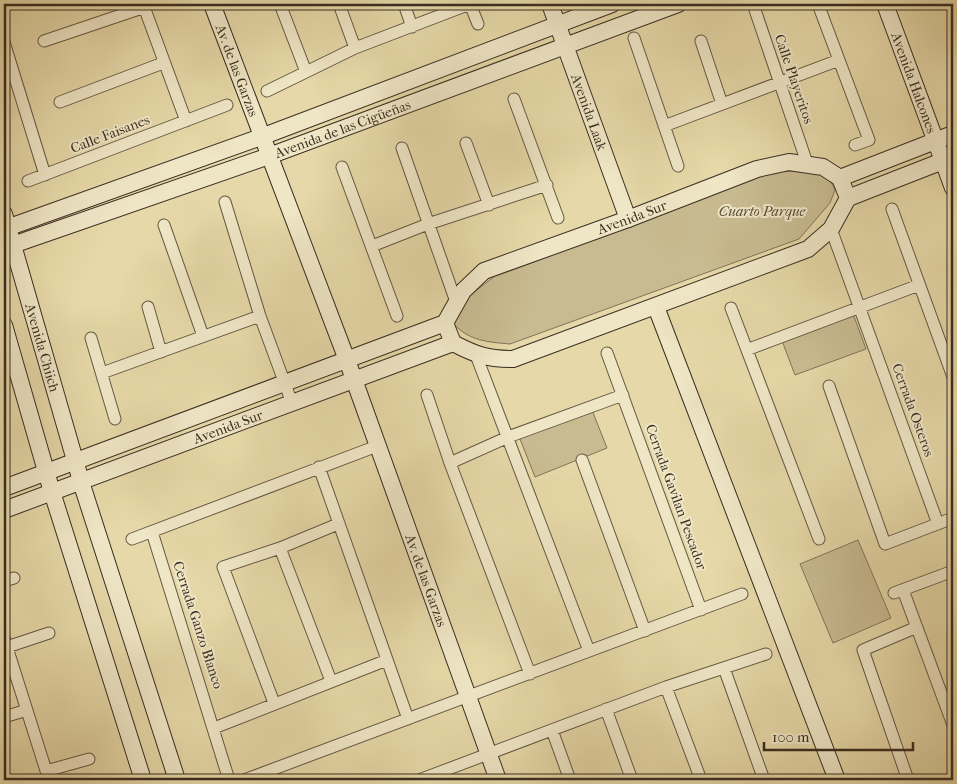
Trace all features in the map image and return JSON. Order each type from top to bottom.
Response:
[{"type":"main road","name":"Av. de las Garzas","points":[[212,4],[269,156]]},
{"type":"main road","name":"Avenida Laak","points":[[550,4],[628,219]]},
{"type":"main road","name":"Avenida de las Cigüeñas","points":[[5,224],[261,136],[612,4]]},
{"type":"main road","name":"Avenida de las Cigüeñas","points":[[8,247],[269,156],[678,4]]},
{"type":"main road","name":"Avenida Halcones","points":[[885,4],[935,141],[948,159],[953,188]]},
{"type":"main road","points":[[446,323],[453,343],[476,355],[490,359],[513,359],[656,307],[808,249],[833,235],[848,198],[840,178],[953,134]]},
{"type":"main road","points":[[269,156],[347,360]]},
{"type":"main road","points":[[848,198],[948,159]]},
{"type":"main road","name":"Avenida Sur","points":[[4,488],[283,379],[347,360],[446,323],[454,297],[484,271],[628,219],[757,169],[789,162],[807,163],[823,168],[840,178]]},
{"type":"main road","name":"Avenida Chiich","points":[[5,224],[8,247],[177,780]]},
{"type":"main road","points":[[656,307],[837,780]]},
{"type":"main road","points":[[4,325],[52,492],[143,780]]},
{"type":"main road","name":"Avenida Sur","points":[[4,510],[453,343]]},
{"type":"main road","name":"Av. de las Garzas","points":[[347,360],[354,380],[370,449],[473,693],[484,756],[498,780]]},
{"type":"street","points":[[280,4],[306,72]]},
{"type":"street","points":[[340,4],[355,48]]},
{"type":"street","points":[[404,4],[412,26]]},
{"type":"street","points":[[267,91],[355,48],[470,4],[478,24]]},
{"type":"street","name":"Calle Playeritos","points":[[753,4],[807,163]]},
{"type":"street","points":[[818,4],[869,140],[855,145]]},
{"type":"street","points":[[44,41],[144,6],[163,63],[186,121]]},
{"type":"street","points":[[634,38],[678,166]]},
{"type":"street","points":[[701,41],[722,104]]},
{"type":"street","points":[[4,42],[45,175]]},
{"type":"street","points":[[664,126],[839,60]]},
{"type":"street","points":[[60,102],[163,63]]},
{"type":"street","points":[[514,99],[558,218]]},
{"type":"street","name":"Calle Faisanes","points":[[28,181],[227,105]]},
{"type":"street","points":[[466,143],[490,206]]},
{"type":"street","points":[[402,148],[454,297]]},
{"type":"street","points":[[342,168],[397,316]]},
{"type":"street","points":[[372,246],[428,224],[490,206],[546,185]]},
{"type":"street","points":[[224,202],[260,316],[292,403]]},
{"type":"street","points":[[892,209],[953,377]]},
{"type":"street","points":[[164,225],[203,336]]},
{"type":"street","name":"Cerrada Osteros","points":[[833,235],[938,524]]},
{"type":"street","points":[[749,349],[919,285]]},
{"type":"street","points":[[148,307],[161,352]]},
{"type":"street","points":[[731,308],[749,349],[819,539]]},
{"type":"street","points":[[102,373],[260,316]]},
{"type":"street","points":[[91,338],[115,419]]},
{"type":"street","name":"Cerrada Gavilan Pescador","points":[[608,353],[701,610]]},
{"type":"street","points":[[476,355],[589,651]]},
{"type":"street","points":[[829,386],[885,544],[953,518]]},
{"type":"street","points":[[427,395],[450,463],[530,674]]},
{"type":"street","points":[[450,463],[508,437],[623,395]]},
{"type":"street","points":[[132,539],[370,449]]},
{"type":"street","points":[[582,460],[645,631]]},
{"type":"street","points":[[319,467],[408,719]]},
{"type":"street","points":[[274,703],[223,567],[280,548],[338,524]]},
{"type":"street","name":"Cerrada Ganzo Blanco","points":[[152,532],[229,780]]},
{"type":"street","points":[[280,548],[331,681]]},
{"type":"street","points":[[953,571],[898,591],[917,627],[953,725]]},
{"type":"street","points":[[244,780],[742,594]]},
{"type":"street","points":[[908,780],[863,650],[917,627]]},
{"type":"street","points":[[48,633],[5,642],[48,776],[89,759]]},
{"type":"street","points":[[419,780],[435,777],[484,756],[666,687],[766,654]]},
{"type":"street","points":[[214,728],[387,660]]},
{"type":"street","points":[[724,668],[764,780]]},
{"type":"street","points":[[666,687],[701,780]]},
{"type":"street","points":[[606,709],[632,780]]},
{"type":"street","points":[[4,717],[27,710]]},
{"type":"street","points":[[552,730],[570,780]]},
{"type":"green space","name":"Cuarto Parque","points":[[802,171],[822,174],[829,180],[835,190],[830,203],[799,239],[510,344],[479,340],[466,334],[454,324],[464,300],[500,272],[757,172]]},
{"type":"green space","points":[[852,311],[866,349],[795,375],[781,338]]},
{"type":"green space","points":[[590,405],[607,448],[535,477],[518,434]]},
{"type":"green space","points":[[858,540],[891,618],[833,643],[800,564]]}]
